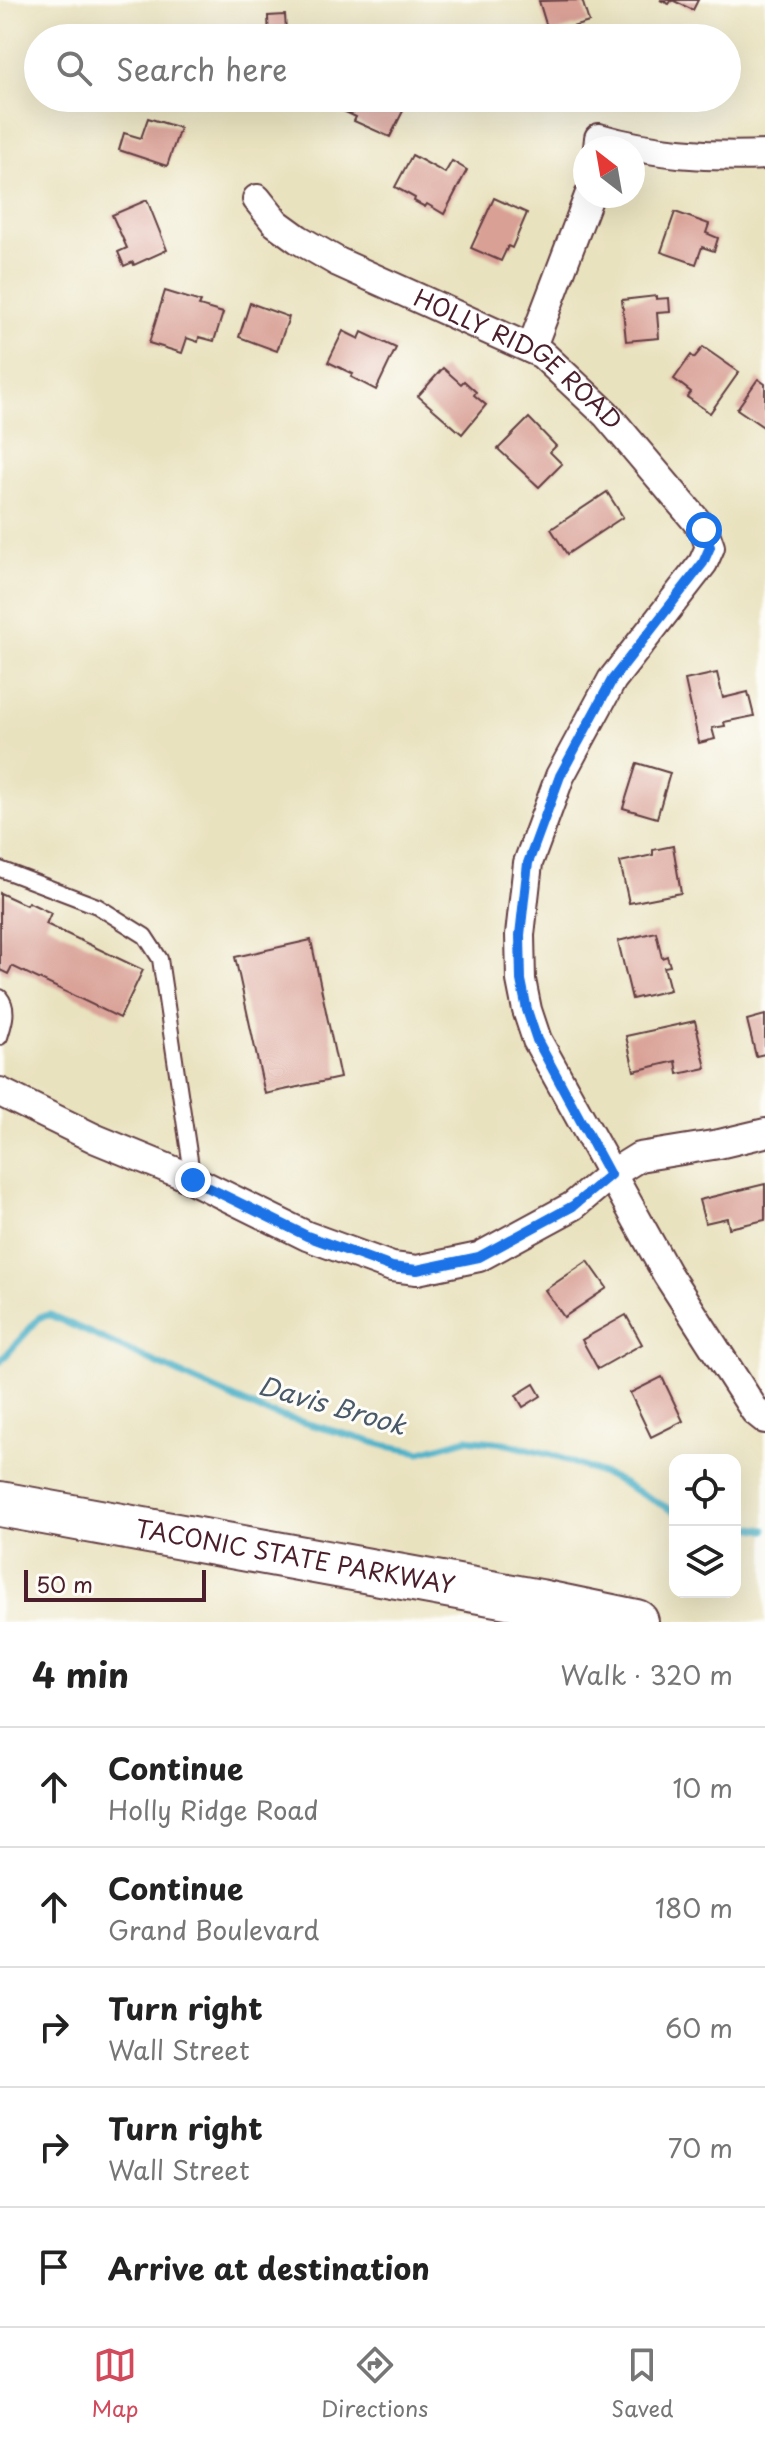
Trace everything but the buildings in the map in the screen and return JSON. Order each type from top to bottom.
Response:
[{"type":"highway","name":"TACONIC STATE PARKWAY","points":[[0,1504],[636,1622]]},
{"type":"highway","name":"TACONIC STATE PARKWAY","points":[[0,1530],[510,1622]]},
{"type":"street","points":[[645,149],[765,155]]},
{"type":"street","name":"HOLLY RIDGE ROAD","points":[[257,199],[276,223],[338,262],[542,354],[606,414],[704,530],[710,547],[703,563],[612,680],[560,776],[528,863],[520,935],[521,980],[537,1040],[610,1175],[683,1299],[755,1411],[765,1419]]},
{"type":"street","points":[[531,349],[584,208]]},
{"type":"street","points":[[0,1092],[307,1236],[392,1267],[417,1270],[479,1257],[573,1206],[610,1175],[639,1157],[765,1133]]},
{"type":"lane","points":[[0,869],[97,906],[145,936],[160,959],[193,1180]]},
{"type":"lane","points":[[0,997],[4,1002],[6,1019],[0,1037]]},
{"type":"waterway","name":"Davis Brook","points":[[0,1362],[40,1317],[50,1315],[262,1411],[387,1446],[421,1452],[466,1439],[504,1443],[552,1455],[611,1477],[669,1509]]},
{"type":"waterway","name":"Davis Brook","points":[[741,1526],[765,1530]]},
{"type":"route","points":[[193,1180],[307,1236],[392,1267],[417,1270],[479,1257],[573,1206],[610,1175],[537,1040],[527,1010],[521,980],[520,935],[528,863],[560,776],[612,680],[703,563],[710,547],[704,530]]}]
